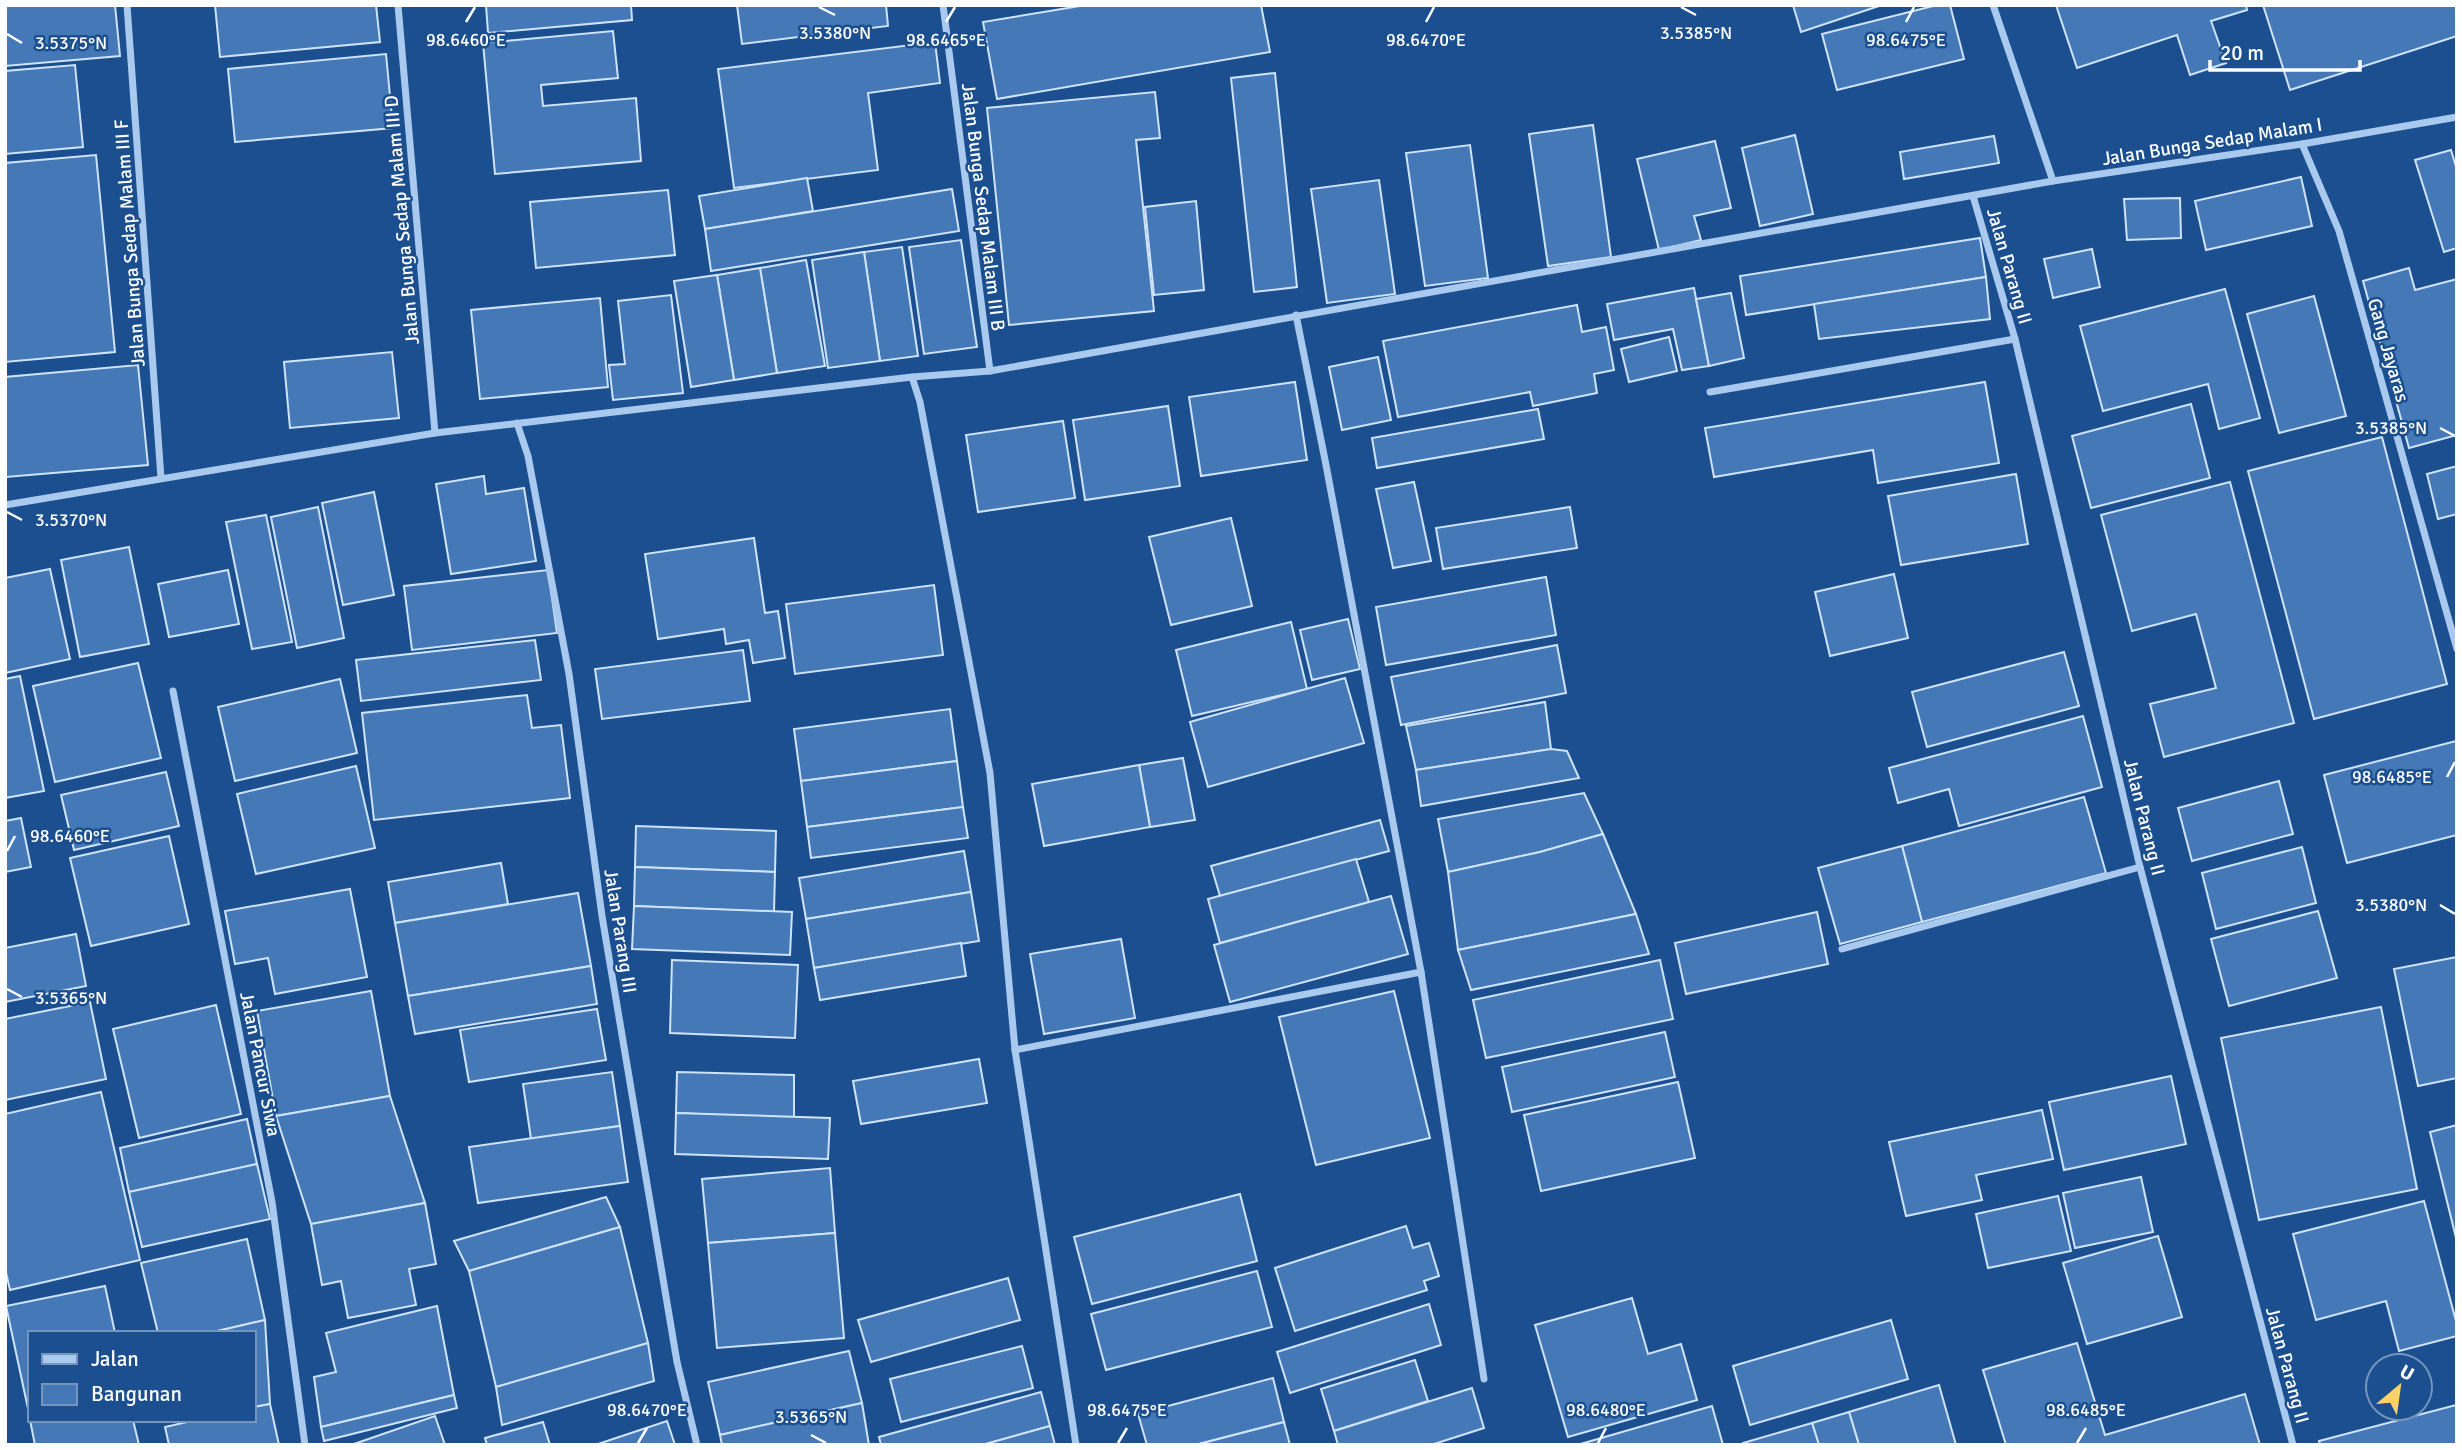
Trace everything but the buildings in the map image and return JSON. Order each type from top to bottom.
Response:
[{"type":"street","name":"Jalan Bunga Sedap Malam III F","points":[[127,5],[161,478]]},
{"type":"street","name":"Jalan Bunga Sedap Malam III D","points":[[398,5],[435,433]]},
{"type":"street","name":"Jalan Bunga Sedap Malam III B","points":[[943,5],[989,372]]},
{"type":"street","points":[[1993,5],[2053,181]]},
{"type":"street","name":"Jalan Bunga Sedap Malam I","points":[[5,505],[435,433],[912,377],[989,372],[2053,181],[2302,144],[2457,117]]},
{"type":"street","name":"Gang Jayaras","points":[[2302,144],[2339,231],[2457,649]]},
{"type":"street","name":"Jalan Parang II","points":[[1973,195],[2015,339],[2140,867],[2293,1445]]},
{"type":"street","points":[[1296,315],[1421,972],[1484,1379]]},
{"type":"street","points":[[1710,392],[2015,339]]},
{"type":"street","points":[[912,377],[920,402],[990,773],[1015,1050],[1076,1445]]},
{"type":"street","name":"Jalan Parang III","points":[[517,423],[528,457],[569,674],[602,916],[677,1362],[697,1445]]},
{"type":"street","name":"Jalan Pancur Siwa","points":[[173,691],[272,1202],[305,1445]]},
{"type":"street","points":[[1842,949],[2140,867]]},
{"type":"street","points":[[1015,1050],[1421,972]]}]
